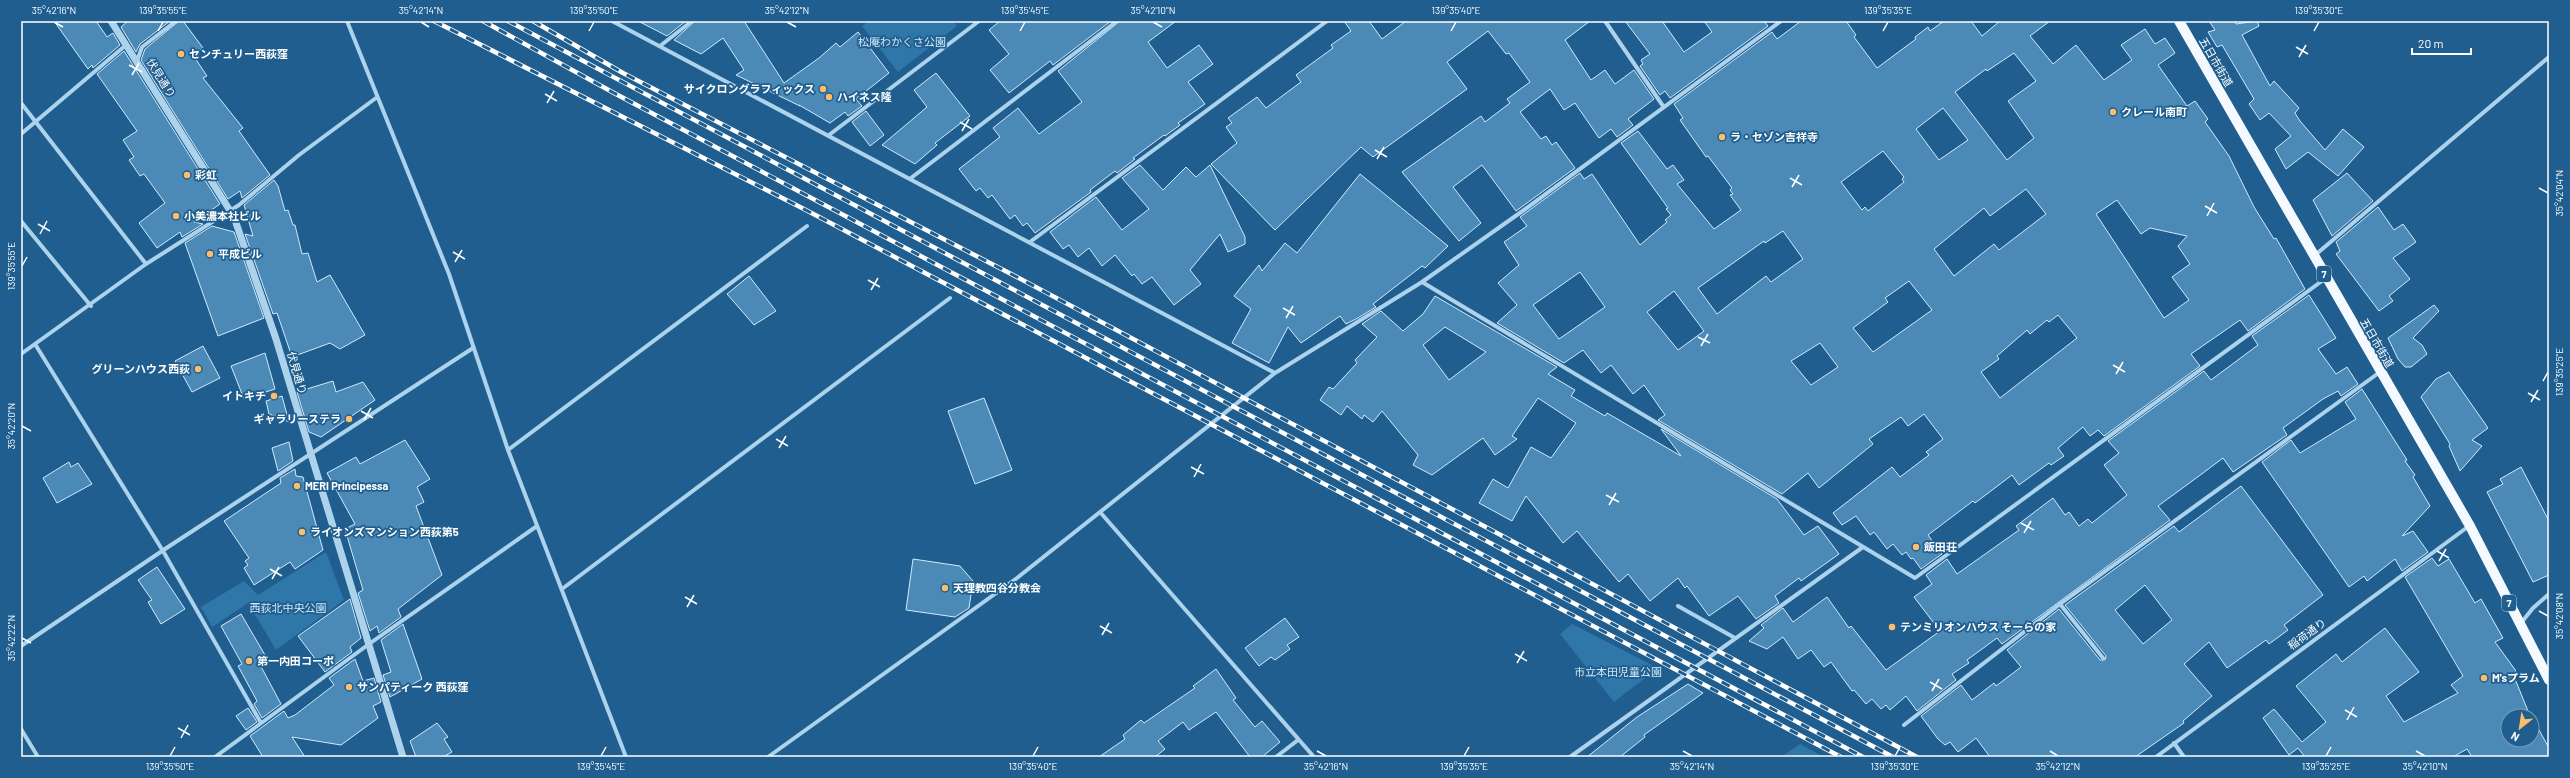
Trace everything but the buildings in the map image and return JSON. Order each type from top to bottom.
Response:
[{"type":"main road","name":"五日市街道","points":[[2179,21],[2470,526],[2549,680]]},
{"type":"street","name":"伏見通り","points":[[111,21],[228,210],[234,217],[276,340],[403,757]]},
{"type":"street","points":[[137,61],[142,47],[176,21]]},
{"type":"street","points":[[347,21],[376,98],[449,274],[508,450],[626,757]]},
{"type":"street","points":[[612,21],[911,178],[1275,373]]},
{"type":"street","points":[[660,46],[692,21]]},
{"type":"street","points":[[829,135],[979,21]]},
{"type":"street","points":[[911,178],[1117,21]]},
{"type":"street","points":[[1030,242],[1327,21]]},
{"type":"street","points":[[1605,21],[1663,106]]},
{"type":"street","points":[[768,757],[1016,578],[1275,373],[1422,282],[1524,210],[1663,106],[1781,21]]},
{"type":"street","points":[[21,134],[126,44]]},
{"type":"street","points":[[2314,256],[2549,57]]},
{"type":"street","points":[[21,354],[91,306],[146,264],[228,210],[239,205],[299,155],[376,98]]},
{"type":"street","points":[[21,102],[146,264]]},
{"type":"street","points":[[21,221],[91,306]]},
{"type":"street","points":[[508,450],[807,226]]},
{"type":"street","points":[[1422,282],[1915,578],[2326,278]]},
{"type":"street","points":[[562,589],[950,298]]},
{"type":"street","points":[[35,344],[163,551],[261,723]]},
{"type":"street","points":[[21,646],[473,348]]},
{"type":"street","points":[[1904,725],[2060,604],[2380,371]]},
{"type":"street","points":[[1100,512],[1314,757]]},
{"type":"street","points":[[215,757],[369,644],[537,526]]},
{"type":"street","name":"稲荷通り","points":[[2156,757],[2470,526]]},
{"type":"street","points":[[1570,757],[1863,547]]},
{"type":"street","points":[[2520,625],[2533,608],[2549,594]]},
{"type":"street","points":[[2060,604],[2103,658]]},
{"type":"street","points":[[1678,606],[1735,638]]},
{"type":"street","points":[[21,729],[38,757]]},
{"type":"street","points":[[1276,757],[1298,740]]},
{"type":"street","points":[[2174,743],[2184,757]]},
{"type":"green space","name":"松庵わかくさ公園","points":[[868,21],[953,21],[957,26],[898,72],[862,26]]},
{"type":"green space","name":"西荻北中央公園","points":[[326,552],[344,600],[276,650],[248,603],[212,627],[201,607],[244,581],[258,595]]},
{"type":"green space","name":"市立本田児童公園","points":[[1572,624],[1658,668],[1614,702],[1560,634]]},
{"type":"green space","points":[[1800,744],[1824,757],[1781,757]]},
{"type":"railway","points":[[434,21],[802,208],[1841,757]]},
{"type":"railway","points":[[483,21],[614,93],[1863,757]]},
{"type":"railway","points":[[508,21],[1893,757]]},
{"type":"railway","points":[[533,21],[623,73],[1015,276],[1917,757]]},
{"type":"place","name":"センチュリー西荻窪","points":[[181,54]]},
{"type":"place","name":"サイクロングラフィックス","points":[[823,89]]},
{"type":"place","name":"ハイネス隆","points":[[829,97]]},
{"type":"place","name":"クレール南町","points":[[2113,112]]},
{"type":"place","name":"ラ・セゾン吉祥寺","points":[[1722,137]]},
{"type":"place","name":"彩虹","points":[[187,175]]},
{"type":"place","name":"小美濃本社ビル","points":[[176,216]]},
{"type":"place","name":"平成ビル","points":[[210,254]]},
{"type":"place","name":"グリーンハウス西荻","points":[[198,369]]},
{"type":"place","name":"イトキチ","points":[[274,396]]},
{"type":"place","name":"ギャラリーステラ","points":[[349,419]]},
{"type":"place","name":"MERI Principessa","points":[[297,486]]},
{"type":"place","name":"ライオンズマンション西荻第5","points":[[302,532]]},
{"type":"place","name":"飯田荘","points":[[1916,547]]},
{"type":"place","name":"天理教四谷分教会","points":[[945,588]]},
{"type":"place","name":"テンミリオンハウス そーらの家","points":[[1892,627]]},
{"type":"place","name":"第一内田コーポ","points":[[249,661]]},
{"type":"place","name":"M'sプラム","points":[[2484,678]]},
{"type":"place","name":"サンパティーク 西荻窪","points":[[349,687]]}]
